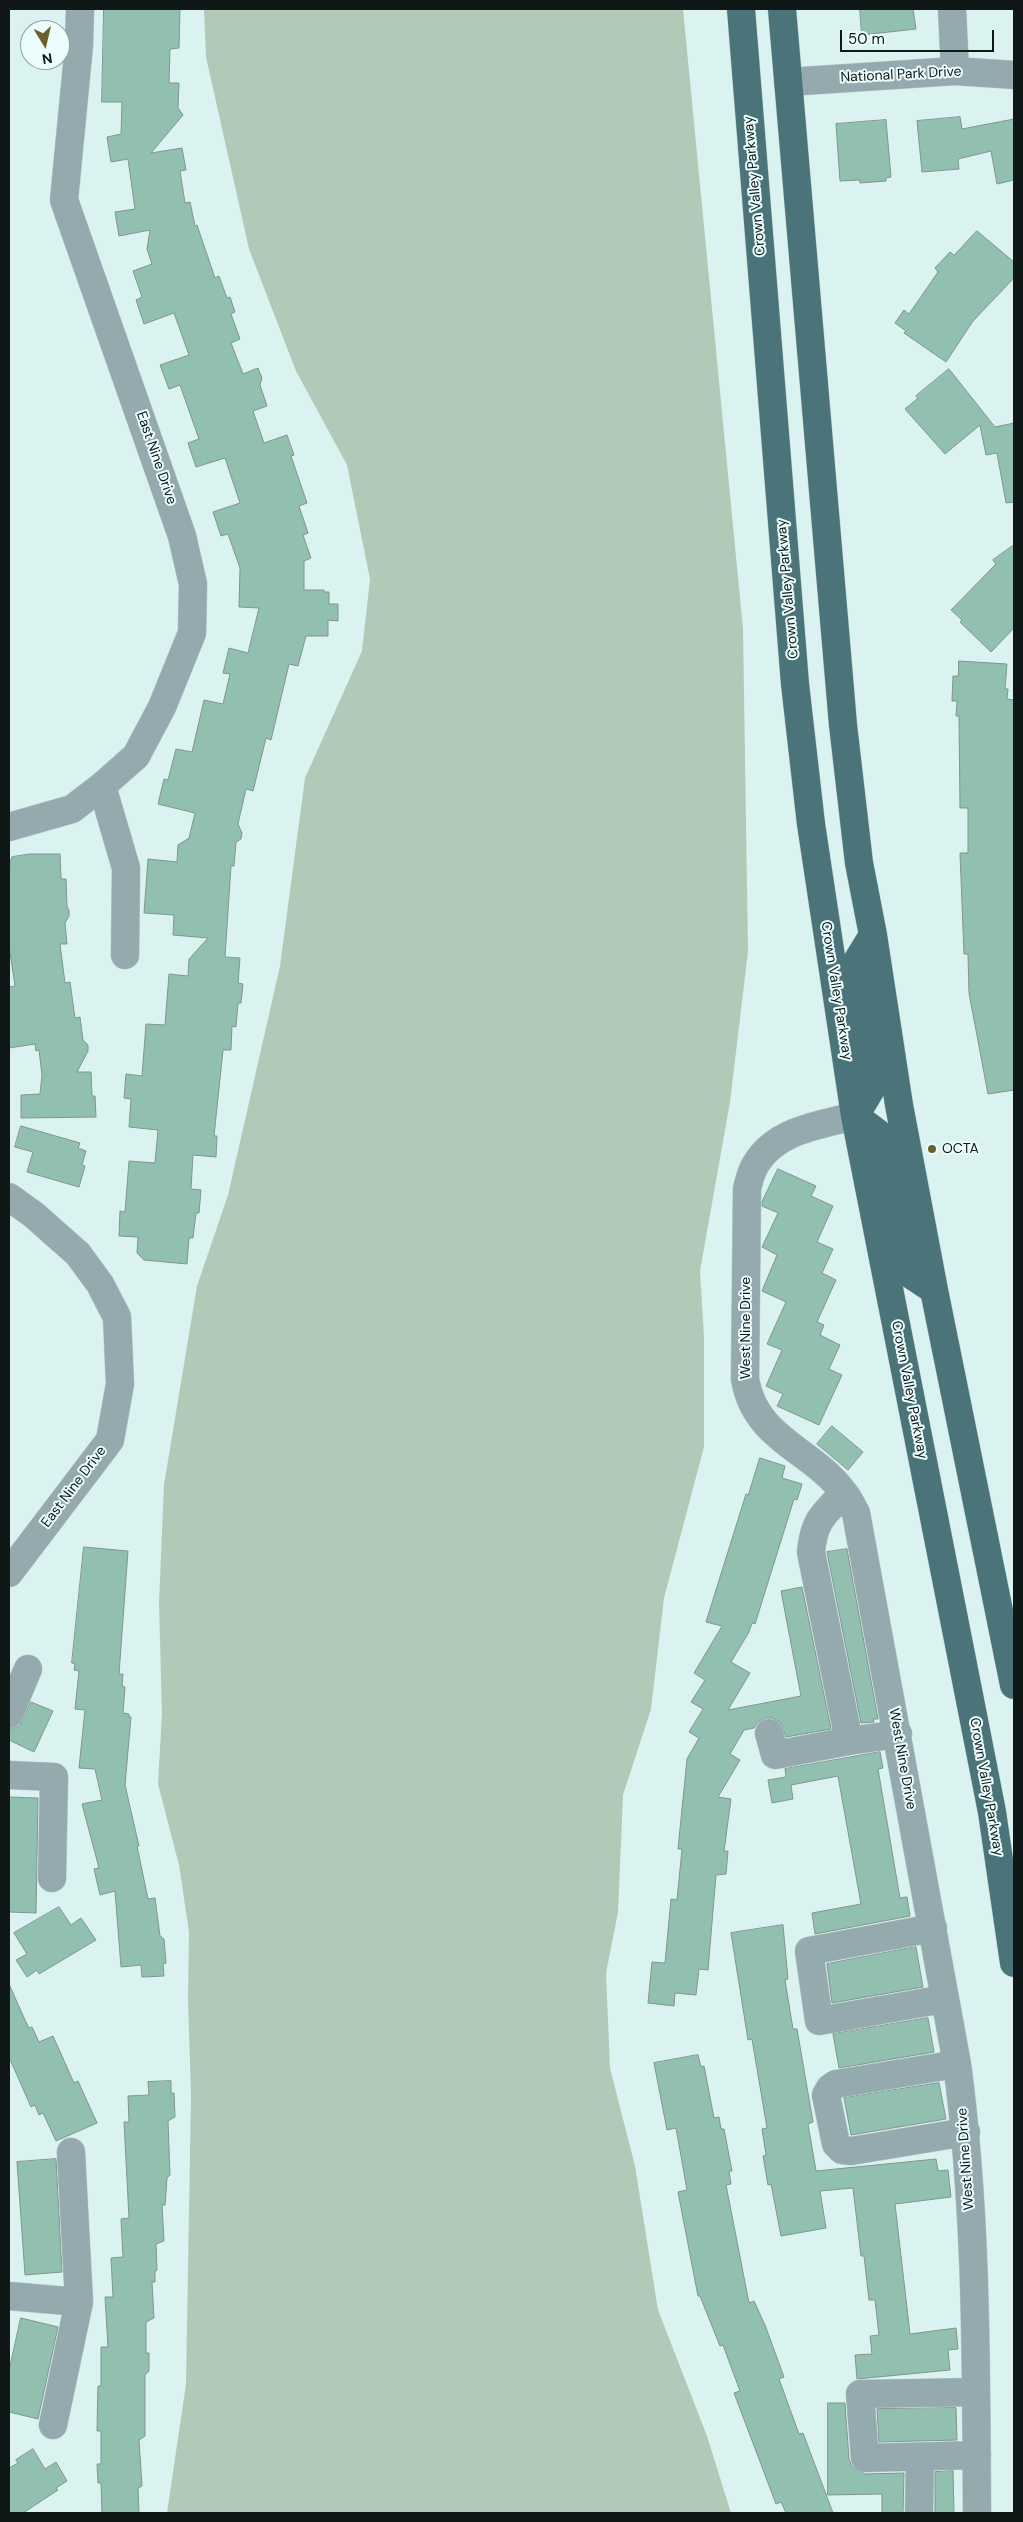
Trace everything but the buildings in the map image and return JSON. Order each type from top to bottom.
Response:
[{"type":"main road","name":"Crown Valley Parkway","points":[[741,9],[802,752],[831,964],[855,1116],[992,1812],[1014,1962]]},
{"type":"main road","points":[[756,9],[758,49],[788,82]]},
{"type":"main road","points":[[782,9],[843,725],[859,863],[934,1290],[1014,1685]]},
{"type":"main road","points":[[756,202],[772,178],[768,119],[788,82]]},
{"type":"main road","points":[[873,935],[854,966],[871,1089],[855,1116],[879,1134],[890,1171],[910,1274],[934,1290]]},
{"type":"street","name":"East Nine Drive","points":[[9,827],[72,809],[136,756],[162,708],[192,633],[193,584],[176,518],[64,200],[78,65],[80,9]]},
{"type":"street","points":[[952,9],[955,72]]},
{"type":"street","name":"National Park Drive","points":[[788,82],[955,72],[1014,75]]},
{"type":"street","points":[[102,786],[126,868],[125,955]]},
{"type":"street","name":"West Nine Drive","points":[[855,1116],[798,1130],[771,1145],[755,1164],[747,1189],[745,1379],[748,1394],[756,1412],[769,1428],[830,1478],[844,1493],[856,1513],[933,1928],[944,1999],[957,2064],[966,2132],[976,2325],[977,2513]]},
{"type":"street","name":"East Nine Drive","points":[[9,1197],[78,1254],[100,1284],[117,1317],[120,1384],[110,1440],[9,1573]]},
{"type":"street","points":[[844,1493],[818,1520],[812,1536],[811,1552],[849,1741]]},
{"type":"street","points":[[9,1714],[28,1669]]},
{"type":"street","points":[[774,1754],[898,1734]]},
{"type":"street","points":[[9,1775],[54,1777],[52,1878]]},
{"type":"street","points":[[933,1928],[809,1951],[819,2020],[944,1999]]},
{"type":"street","points":[[957,2064],[836,2084],[830,2088],[826,2095],[836,2144],[842,2150],[851,2151],[966,2132]]},
{"type":"street","points":[[52,2425],[79,2302],[71,2152]]},
{"type":"street","points":[[9,2292],[79,2302]]},
{"type":"street","points":[[976,2392],[860,2394],[865,2458],[977,2455]]},
{"type":"street","points":[[919,2513],[920,2457]]},
{"type":"green space","points":[[204,9],[683,9],[743,629],[748,951],[730,1102],[700,1271],[704,1337],[704,1447],[664,1598],[651,1709],[623,1795],[618,1912],[606,1973],[610,2068],[635,2166],[658,2310],[707,2436],[731,2513],[167,2513],[186,2384],[191,2096],[188,1999],[189,1932],[179,1865],[158,1784],[162,1713],[159,1602],[164,1485],[197,1286],[228,1195],[280,966],[305,778],[362,651],[370,579],[347,465],[296,371],[249,249],[206,57]]},
{"type":"place","name":"OCTA","points":[[932,1149]]}]
